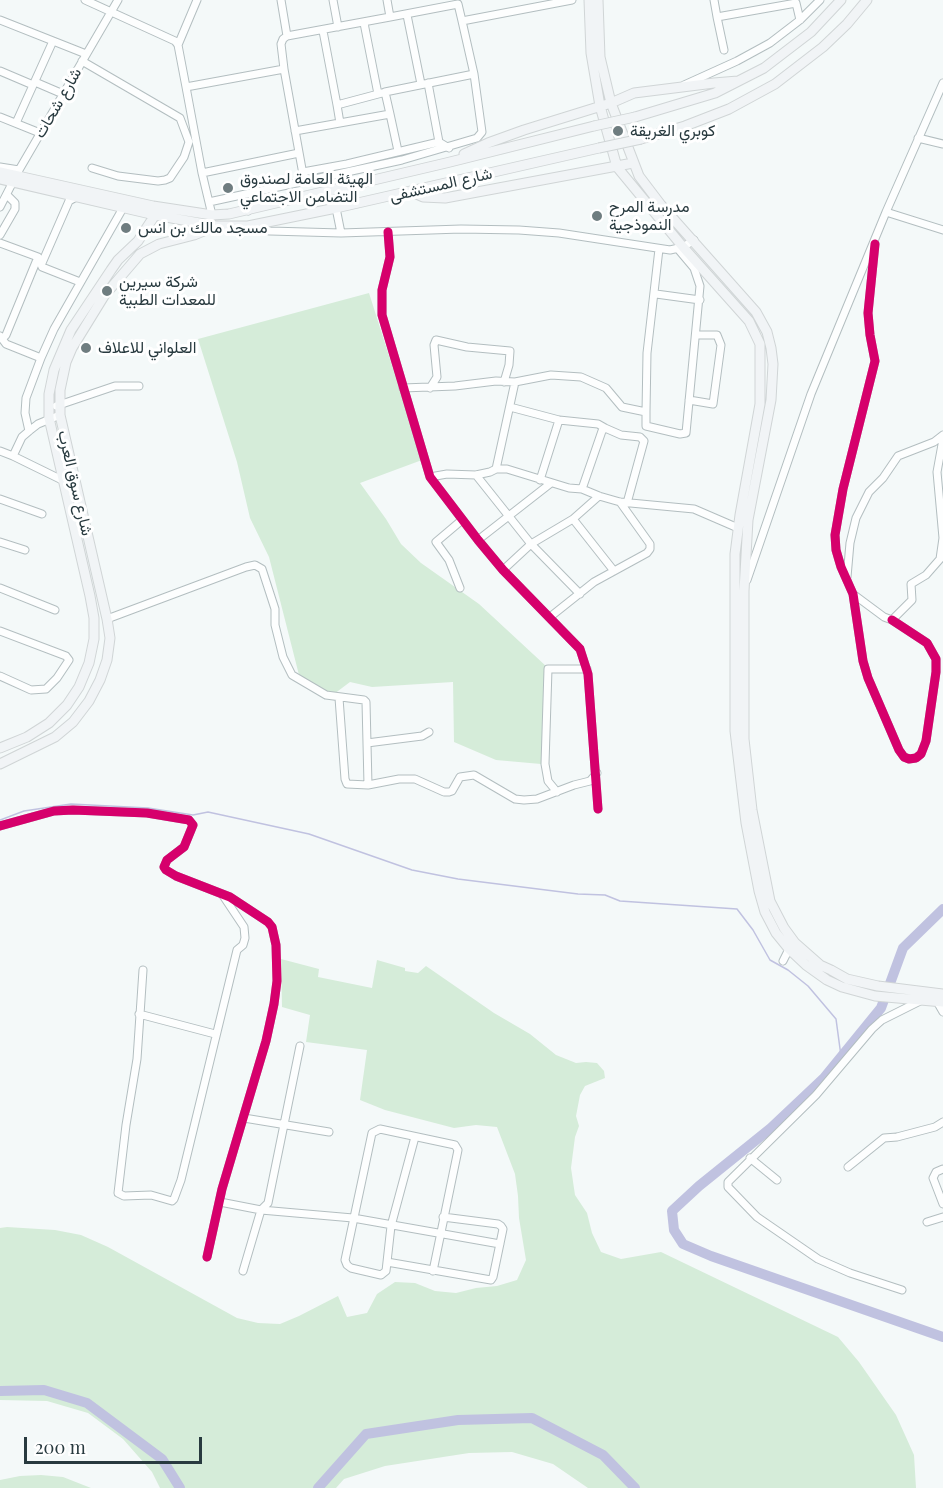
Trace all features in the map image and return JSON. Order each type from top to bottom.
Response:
[{"type":"main road","points":[[589,0],[589,38],[600,106],[617,167],[681,248],[749,321],[760,344],[760,404],[738,528],[735,573],[740,722],[748,810],[759,891],[765,912],[776,933],[789,949],[827,981],[842,987],[941,998]]},
{"type":"main road","points":[[598,0],[600,57],[611,103],[633,163],[648,190],[756,312],[767,332],[771,348],[773,364],[771,400],[748,520],[740,722]]},
{"type":"main road","name":"شارع المستشفى","points":[[0,172],[81,193],[169,209],[212,215],[248,210],[635,117],[715,93],[764,68],[790,50],[811,32],[841,0]]},
{"type":"main road","name":"شارع المستشفى","points":[[81,193],[123,208],[155,215],[216,226],[248,226],[412,192],[641,139],[686,126],[729,109],[775,84],[824,47],[867,0]]},
{"type":"main road","points":[[446,163],[488,143],[611,103],[634,93],[738,81]]},
{"type":"main road","points":[[412,192],[423,197],[445,198],[633,163]]},
{"type":"main road","name":"شارع المستشفى","points":[[0,179],[16,176]]},
{"type":"main road","points":[[363,183],[368,201]]},
{"type":"main road","points":[[0,748],[27,737],[49,723],[73,697],[89,663],[94,639],[94,618],[48,414],[54,370],[71,330],[118,260],[138,241],[155,215],[169,209]]},
{"type":"main road","name":"شارع سوق العرب","points":[[0,764],[55,737],[73,722],[85,707],[100,680],[107,660],[110,638],[107,619],[59,410],[63,374],[72,348],[104,296],[134,259],[145,250],[204,232],[216,226]]},
{"type":"main road","points":[[748,810],[770,901],[784,928],[795,943],[820,965],[876,991]]},
{"type":"main road","points":[[900,994],[920,1001],[941,998]]},
{"type":"street","points":[[85,0],[172,39],[178,45]]},
{"type":"street","name":"شارع شحات","points":[[0,207],[40,133],[118,0]]},
{"type":"street","points":[[197,0],[178,45],[212,215]]},
{"type":"street","points":[[281,0],[287,36]]},
{"type":"street","points":[[333,0],[338,27]]},
{"type":"street","points":[[387,0],[390,17]]},
{"type":"street","points":[[462,21],[545,3],[572,0]]},
{"type":"street","points":[[714,0],[724,50]]},
{"type":"street","points":[[678,88],[770,43],[800,20],[820,0]]},
{"type":"street","points":[[717,17],[796,1],[800,20]]},
{"type":"street","points":[[458,2],[474,74],[482,132],[477,138],[402,160],[304,176],[284,69],[281,44],[283,39],[287,36],[407,15],[458,2]]},
{"type":"street","points":[[407,15],[439,142]]},
{"type":"street","points":[[0,20],[86,54]]},
{"type":"street","points":[[364,23],[398,151]]},
{"type":"street","points":[[323,31],[340,123]]},
{"type":"street","points":[[16,123],[53,41]]},
{"type":"street","points":[[82,62],[180,118],[189,142],[184,157],[170,178],[165,180],[118,176],[92,168]]},
{"type":"street","points":[[186,87],[284,69]]},
{"type":"street","points":[[0,71],[63,94]]},
{"type":"street","points":[[337,105],[425,83],[474,74]]},
{"type":"street","points":[[744,591],[811,394],[886,212],[943,83]]},
{"type":"street","points":[[935,101],[943,102]]},
{"type":"street","points":[[294,131],[390,114]]},
{"type":"street","points":[[0,117],[40,133]]},
{"type":"street","points":[[918,138],[943,144]]},
{"type":"street","points":[[209,202],[262,191],[304,176],[398,151],[439,142],[449,148]]},
{"type":"street","points":[[202,173],[299,153]]},
{"type":"street","points":[[0,167],[16,176]]},
{"type":"street","points":[[248,210],[253,200],[262,191]]},
{"type":"street","points":[[41,358],[6,344],[1,338],[6,335],[67,206],[81,193]]},
{"type":"street","points":[[0,235],[15,208],[15,204],[7,195]]},
{"type":"street","points":[[29,431],[25,413],[26,398],[41,358],[54,329],[123,208]]},
{"type":"street","points":[[336,208],[341,233]]},
{"type":"street","points":[[886,212],[943,230]]},
{"type":"street","points":[[248,226],[270,231],[341,233],[461,229],[519,230],[560,233],[659,249],[681,248],[694,240]]},
{"type":"street","points":[[388,232],[390,257],[382,290],[382,315],[430,477],[503,570],[580,649],[587,669],[597,773],[598,809]]},
{"type":"street","points":[[0,243],[40,260]]},
{"type":"street","points":[[853,594],[884,617],[927,643],[936,659],[926,741],[921,754],[916,758],[904,757],[899,750],[868,678],[863,661],[853,594],[846,581],[836,550],[835,535],[843,489],[875,361],[868,313],[874,244]]},
{"type":"street","points":[[659,249],[656,294],[647,353],[646,426],[684,434],[687,431],[700,286],[698,276],[681,248]]},
{"type":"street","points":[[40,260],[42,267],[80,282]]},
{"type":"street","points":[[656,294],[700,300]]},
{"type":"street","points":[[689,400],[712,404],[721,345],[717,335],[696,335]]},
{"type":"street","points":[[430,388],[437,377],[434,345],[436,340],[467,347],[510,351],[504,382]]},
{"type":"street","points":[[403,388],[515,382],[551,375],[581,377],[606,388],[622,407],[646,412]]},
{"type":"street","points":[[496,469],[515,382]]},
{"type":"street","points":[[13,456],[22,437],[48,414],[115,386],[140,386]]},
{"type":"street","points":[[510,407],[559,420],[598,424],[621,435],[640,437],[644,441],[623,503]]},
{"type":"street","points":[[540,480],[559,420]]},
{"type":"street","points":[[582,489],[604,428]]},
{"type":"street","points":[[846,581],[850,543],[856,518],[869,492],[883,478],[898,456],[924,447],[943,437]]},
{"type":"street","points":[[892,620],[912,600],[911,585],[926,575],[940,559],[943,538],[937,472],[943,437]]},
{"type":"street","points":[[0,451],[62,480]]},
{"type":"street","points":[[430,477],[447,474],[476,475],[496,469],[507,469],[569,488],[582,489],[623,503],[694,509],[738,528]]},
{"type":"street","points":[[476,475],[531,544],[580,594]]},
{"type":"street","points":[[478,540],[551,483]]},
{"type":"street","points":[[503,570],[531,544],[573,519],[599,496]]},
{"type":"street","points":[[0,499],[42,514]]},
{"type":"street","points":[[550,617],[594,582],[647,553],[650,549],[650,544],[623,503]]},
{"type":"street","points":[[573,519],[614,571]]},
{"type":"street","points":[[460,588],[449,560],[436,542],[462,520]]},
{"type":"street","points":[[0,542],[25,550]]},
{"type":"street","points":[[107,619],[255,565],[262,569],[275,609],[275,625],[283,657],[292,675],[326,695],[366,702],[368,785]]},
{"type":"street","points":[[0,588],[55,610]]},
{"type":"street","points":[[0,631],[66,656],[69,660],[57,678],[45,689],[32,690],[0,676]]},
{"type":"street","points":[[557,792],[548,782],[545,764],[548,669],[587,669]]},
{"type":"street","points":[[339,698],[347,784],[368,785],[399,779],[415,779],[449,792],[452,791],[460,777],[474,775],[515,799],[537,799],[590,781],[597,773]]},
{"type":"street","points":[[367,743],[422,736],[429,732]]},
{"type":"street","points":[[0,826],[54,811],[73,810],[147,813],[189,820],[193,825],[184,847],[167,860],[164,867],[176,876],[222,894],[268,922],[275,933],[277,981],[274,1005],[266,1041],[222,1189],[207,1257]]},
{"type":"street","points":[[143,970],[137,1059],[118,1192],[124,1196],[143,1194],[168,1201],[174,1199],[181,1180],[237,950],[243,945],[246,932],[222,894]]},
{"type":"street","points":[[783,961],[789,949]]},
{"type":"street","points":[[941,998],[943,1012]]},
{"type":"street","points":[[902,1290],[830,1265],[757,1217],[728,1187],[728,1182],[816,1095],[872,1029],[882,1020],[920,1001]]},
{"type":"street","points":[[139,1014],[215,1034]]},
{"type":"street","points":[[243,1271],[261,1210],[267,1203],[300,1046]]},
{"type":"street","points":[[244,1118],[329,1132]]},
{"type":"street","points":[[848,1167],[884,1138],[935,1127],[943,1122]]},
{"type":"street","points":[[415,1137],[391,1226],[386,1271],[381,1275],[351,1268],[345,1260],[372,1133],[380,1129],[454,1145],[458,1150],[433,1270]]},
{"type":"street","points":[[750,1158],[777,1180]]},
{"type":"street","points":[[943,1169],[936,1172],[933,1178],[943,1204]]},
{"type":"street","points":[[220,1202],[261,1210],[353,1218],[500,1244]]},
{"type":"street","points":[[927,1222],[943,1216]]},
{"type":"street","points":[[387,1262],[490,1280],[493,1277],[503,1229],[498,1224],[443,1217]]},
{"type":"green space","points":[[369,293],[422,460],[360,483],[401,544],[421,563],[479,604],[547,667],[541,764],[496,760],[454,742],[453,682],[372,687],[350,682],[334,694],[326,692],[299,675],[269,557],[250,518],[237,462],[198,339]]},
{"type":"green space","points":[[281,959],[319,969],[318,977],[372,988],[377,960],[405,968],[405,971],[418,973],[426,966],[494,1013],[530,1034],[556,1055],[576,1063],[597,1063],[604,1071],[605,1078],[585,1086],[580,1095],[576,1116],[579,1126],[575,1137],[571,1168],[575,1195],[587,1213],[592,1233],[601,1252],[621,1259],[661,1252],[838,1337],[859,1362],[896,1415],[914,1455],[916,1488],[588,1488],[553,1464],[512,1452],[469,1453],[385,1466],[344,1479],[336,1488],[160,1488],[152,1472],[123,1439],[88,1413],[47,1401],[0,1400],[0,1228],[55,1230],[81,1235],[108,1247],[237,1318],[258,1323],[280,1324],[338,1296],[347,1317],[367,1313],[377,1294],[395,1282],[415,1283],[435,1291],[456,1293],[517,1280],[526,1260],[518,1196],[515,1174],[497,1127],[476,1125],[454,1128],[385,1110],[360,1100],[367,1050],[306,1042],[310,1015],[282,1007]]},
{"type":"green space","points":[[41,1475],[63,1477],[91,1488],[0,1488],[0,1480]]},
{"type":"waterway","points":[[0,820],[24,811],[71,804],[148,808],[193,815],[208,812],[309,834],[412,870],[458,879],[578,894],[605,895],[620,901],[737,909],[753,930],[770,960],[788,970],[808,986],[836,1019],[841,1056]]},
{"type":"waterway","points":[[943,909],[903,948],[881,1008],[824,1078],[771,1128],[699,1186],[672,1211],[674,1230],[683,1244],[711,1256],[943,1337]]},
{"type":"waterway","points":[[0,1391],[44,1390],[87,1403],[162,1459],[180,1488]]},
{"type":"waterway","points":[[318,1488],[366,1434],[458,1420],[532,1418],[603,1455],[635,1488]]},
{"type":"cycle path","points":[[388,232],[390,257],[382,290],[382,315],[430,477],[503,570],[580,649],[588,674],[598,809]]},
{"type":"cycle path","points":[[875,244],[868,313],[875,361],[843,489],[835,535],[836,550],[853,594],[863,661],[868,678],[899,750],[904,757],[916,758],[921,754],[926,741],[936,659],[927,643],[892,620]]},
{"type":"cycle path","points":[[0,826],[54,811],[73,810],[147,813],[189,820],[193,825],[184,847],[167,860],[164,867],[166,870],[230,897],[272,927],[276,945],[277,981],[274,1004],[266,1041],[222,1189],[207,1257]]},
{"type":"place","name":"كوبري الغريقة","points":[[618,131]]},
{"type":"place","name":"الهيئة العامة لصندوق التضامن الاجتماعي","points":[[228,188]]},
{"type":"place","name":"مدرسة المرح النموذجية","points":[[597,216]]},
{"type":"place","name":"مسجد مالك بن انس","points":[[126,228]]},
{"type":"place","name":"شركة سيرين للمعدات الطبية","points":[[107,291]]},
{"type":"place","name":"العلواني للاعلاف","points":[[86,348]]}]
